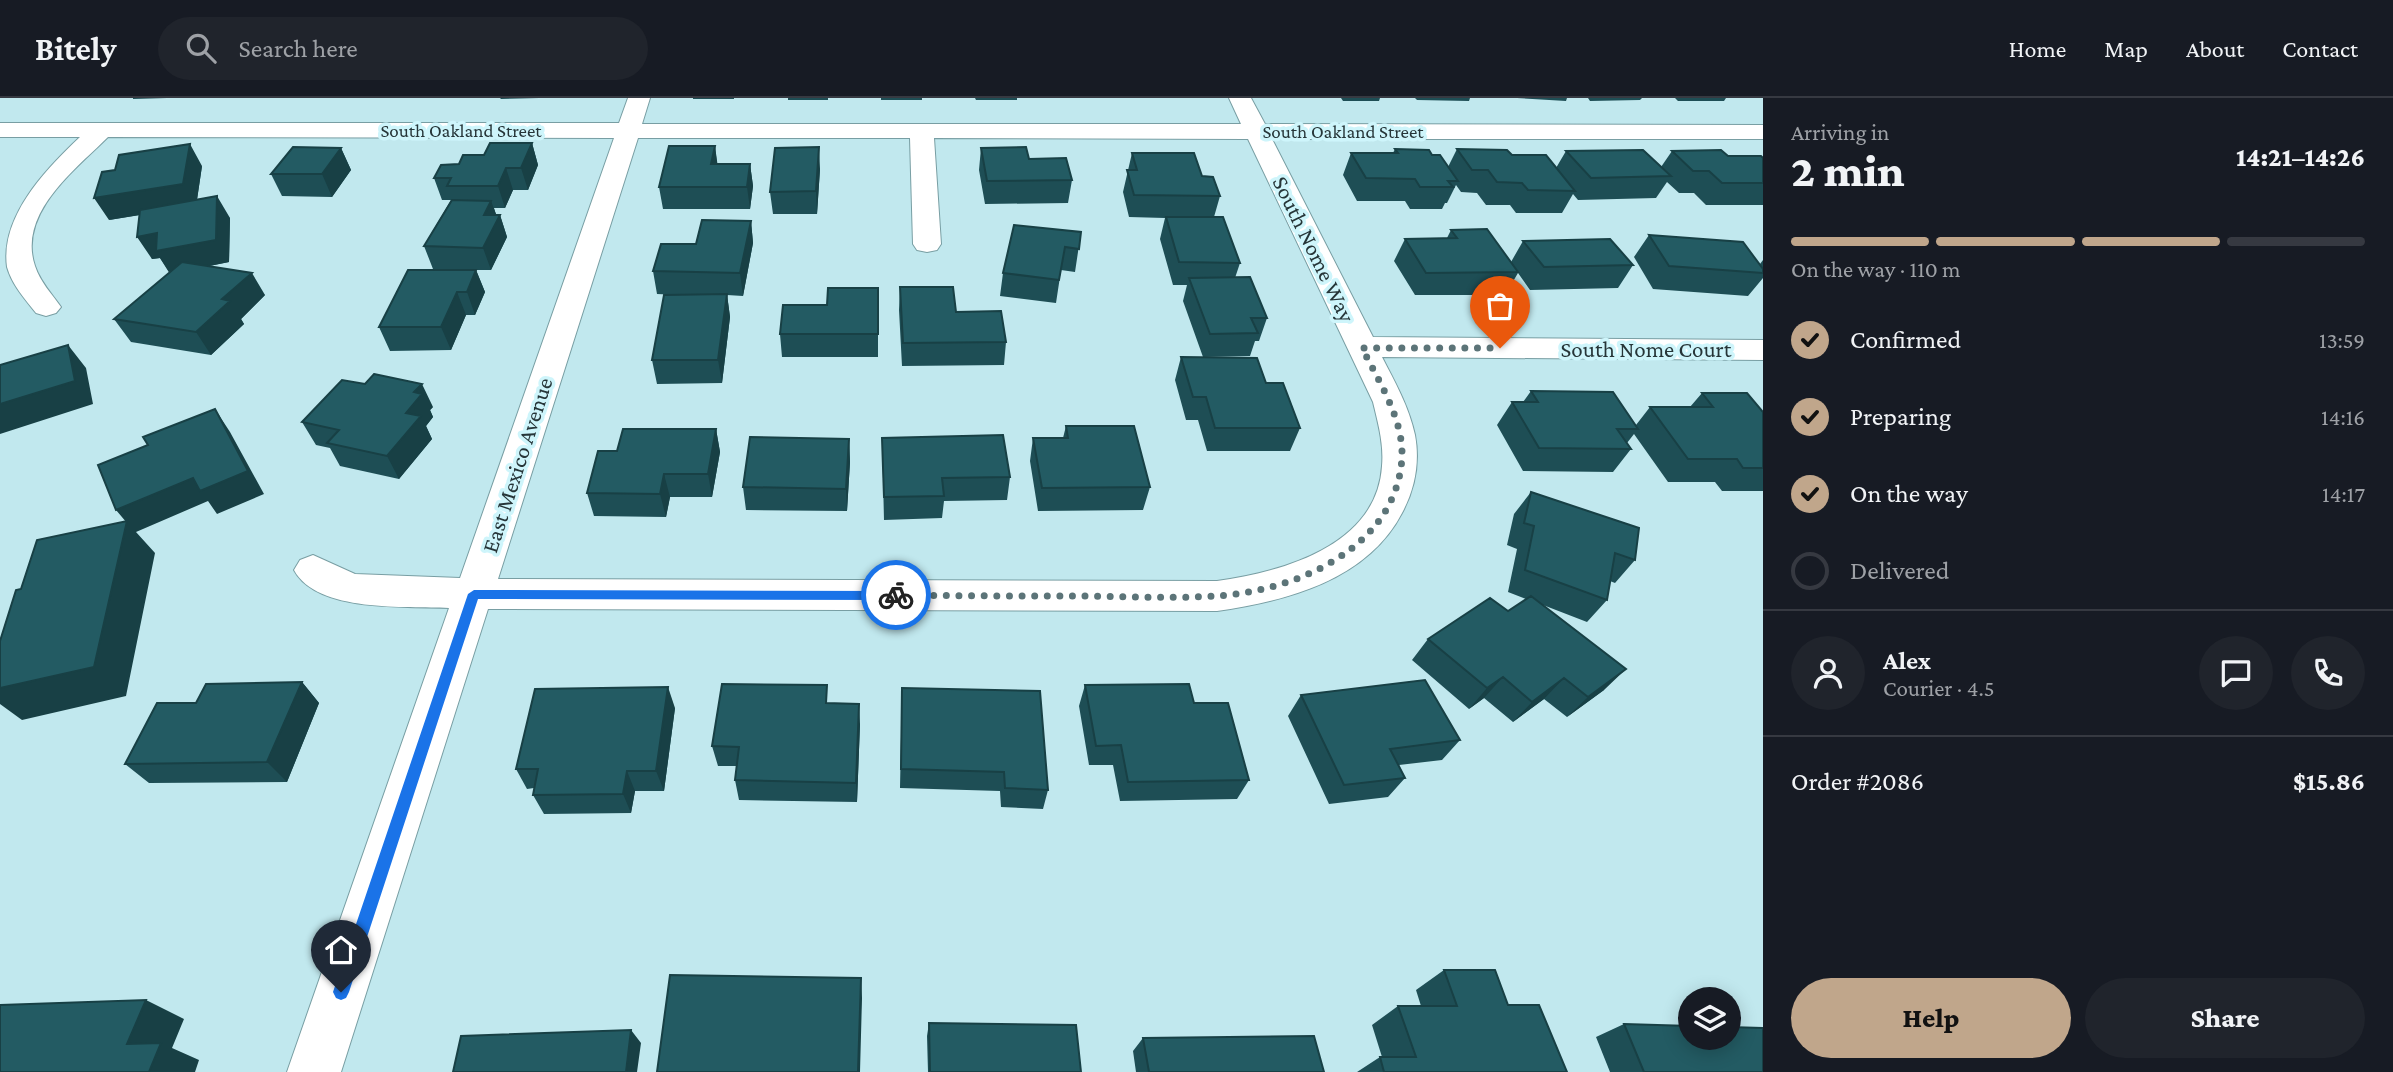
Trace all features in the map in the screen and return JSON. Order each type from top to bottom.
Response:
[{"type":"street","name":"South Nome Way","points":[[313,570],[350,589],[474,594],[1217,596],[1275,586],[1313,572],[1345,555],[1377,525],[1396,491],[1402,455],[1395,419],[1240,98]]},
{"type":"street","name":"South Oakland Street","points":[[0,130],[102,130],[634,114],[922,130],[1763,132]]},
{"type":"street","name":"East Mexico Avenue","points":[[314,1072],[634,114]]},
{"type":"street","points":[[46,307],[27,283],[19,260],[19,235],[28,211],[44,186],[102,130]]},
{"type":"street","points":[[922,130],[927,244]]},
{"type":"street","name":"South Nome Court","points":[[1362,348],[1763,350]]},
{"type":"building","points":[[490,143],[532,143],[521,168],[506,168],[498,186],[447,186],[451,178],[434,178],[441,165],[459,164],[463,155],[484,155]]},
{"type":"building","points":[[190,144],[183,184],[94,198],[102,172],[115,170],[119,155]]},
{"type":"building","points":[[669,146],[715,146],[711,164],[750,164],[747,187],[659,187]]},
{"type":"building","points":[[293,147],[341,148],[322,174],[271,174]]},
{"type":"building","points":[[819,147],[816,191],[770,192],[775,148]]},
{"type":"building","points":[[1026,147],[1029,159],[1066,158],[1072,180],[987,181],[981,148]]},
{"type":"building","points":[[1395,149],[1429,150],[1432,155],[1440,155],[1458,181],[1448,181],[1453,187],[1420,187],[1415,179],[1366,178],[1351,153],[1398,153]]},
{"type":"building","points":[[1457,149],[1507,150],[1512,155],[1546,155],[1575,191],[1528,190],[1522,183],[1497,182],[1488,170],[1472,170]]},
{"type":"building","points":[[1643,150],[1671,176],[1591,178],[1566,151]]},
{"type":"building","points":[[1721,150],[1728,156],[1761,156],[1763,183],[1722,183],[1709,171],[1693,171],[1672,151]]},
{"type":"building","points":[[1132,153],[1194,153],[1202,176],[1213,177],[1220,196],[1134,195],[1127,170],[1137,170]]},
{"type":"building","points":[[217,196],[216,240],[156,251],[157,233],[137,237],[140,210]]},
{"type":"building","points":[[452,200],[491,201],[484,215],[500,215],[483,248],[424,246]]},
{"type":"building","points":[[1166,217],[1223,217],[1240,263],[1179,262]]},
{"type":"building","points":[[702,220],[751,221],[740,273],[653,271],[661,244],[696,244]]},
{"type":"building","points":[[1014,225],[1081,232],[1079,249],[1065,247],[1059,280],[1003,273]]},
{"type":"building","points":[[1487,229],[1518,272],[1426,273],[1405,239],[1457,238],[1451,230]]},
{"type":"building","points":[[1649,235],[1743,242],[1763,269],[1763,273],[1669,266]]},
{"type":"building","points":[[1610,239],[1633,265],[1544,267],[1523,241]]},
{"type":"building","points":[[182,262],[252,273],[222,299],[230,301],[196,332],[114,319]]},
{"type":"building","points":[[408,270],[476,270],[467,292],[457,292],[441,327],[379,327]]},
{"type":"building","points":[[1250,277],[1267,318],[1251,318],[1258,333],[1210,334],[1189,278]]},
{"type":"building","points":[[900,287],[953,287],[956,312],[1001,311],[1006,342],[903,343]]},
{"type":"building","points":[[828,288],[878,288],[878,334],[780,334],[783,305],[827,305]]},
{"type":"building","points":[[727,294],[718,360],[652,360],[664,295]]},
{"type":"building","points":[[68,345],[75,381],[0,404],[0,365]]},
{"type":"building","points":[[1181,357],[1257,358],[1266,383],[1283,383],[1300,428],[1215,428],[1206,397],[1193,397]]},
{"type":"building","points":[[374,374],[422,384],[414,392],[422,394],[406,413],[421,416],[387,456],[327,443],[339,430],[302,422],[342,380],[365,384]]},
{"type":"building","points":[[1531,391],[1613,392],[1638,429],[1617,429],[1631,449],[1539,448],[1512,402],[1538,402]]},
{"type":"building","points":[[1702,393],[1747,393],[1763,412],[1763,468],[1743,468],[1737,459],[1688,459],[1650,407],[1713,407]]},
{"type":"building","points":[[215,409],[248,471],[200,491],[193,478],[116,510],[98,465],[148,445],[143,437]]},
{"type":"building","points":[[1066,426],[1134,426],[1150,487],[1042,488],[1033,438],[1068,438]]},
{"type":"building","points":[[623,429],[716,429],[708,474],[664,474],[660,494],[587,493],[598,451],[617,451]]},
{"type":"building","points":[[1003,435],[1010,477],[942,478],[944,496],[884,497],[882,438]]},
{"type":"building","points":[[750,437],[849,439],[846,489],[743,487]]},
{"type":"building","points":[[1531,492],[1639,528],[1635,560],[1615,553],[1607,600],[1525,570],[1534,526],[1524,523]]},
{"type":"building","points":[[127,521],[94,667],[0,688],[0,641],[16,590],[21,589],[37,540]]},
{"type":"building","points":[[1531,596],[1626,669],[1588,697],[1564,678],[1532,702],[1503,677],[1487,688],[1428,639],[1490,598],[1508,611]]},
{"type":"building","points":[[1425,680],[1460,740],[1390,749],[1405,778],[1344,785],[1301,695]]},
{"type":"building","points":[[302,682],[267,762],[125,764],[157,703],[196,703],[206,684]]},
{"type":"building","points":[[722,684],[827,685],[826,703],[859,704],[856,783],[735,780],[739,747],[712,746]]},
{"type":"building","points":[[1189,684],[1194,703],[1228,703],[1249,780],[1128,782],[1121,745],[1096,746],[1085,685]]},
{"type":"building","points":[[668,687],[656,771],[627,771],[623,794],[533,795],[538,769],[516,769],[535,689]]},
{"type":"building","points":[[902,688],[1040,691],[1048,790],[1005,788],[1004,772],[901,769]]},
{"type":"building","points":[[1444,970],[1495,970],[1508,1005],[1539,1005],[1567,1072],[1384,1072],[1380,1057],[1416,1057],[1398,1006],[1457,1006]]},
{"type":"building","points":[[670,975],[861,978],[858,1072],[657,1072]]},
{"type":"building","points":[[146,1000],[127,1044],[161,1043],[149,1072],[0,1072],[0,1005]]},
{"type":"building","points":[[929,1023],[1076,1025],[1081,1072],[930,1072]]},
{"type":"building","points":[[1624,1024],[1678,1026],[1678,1050],[1741,1050],[1741,1027],[1763,1028],[1763,1072],[1644,1072]]},
{"type":"building","points":[[631,1030],[626,1072],[453,1072],[461,1036]]},
{"type":"building","points":[[1314,1036],[1324,1072],[1149,1072],[1143,1038]]},
{"type":"way so far","points":[[896,595],[1217,596],[1275,586],[1313,572],[1345,555],[1377,525],[1396,491],[1402,455],[1395,419],[1362,348],[1500,348]]},
{"type":"route","points":[[341,992],[474,594],[896,595]]}]
